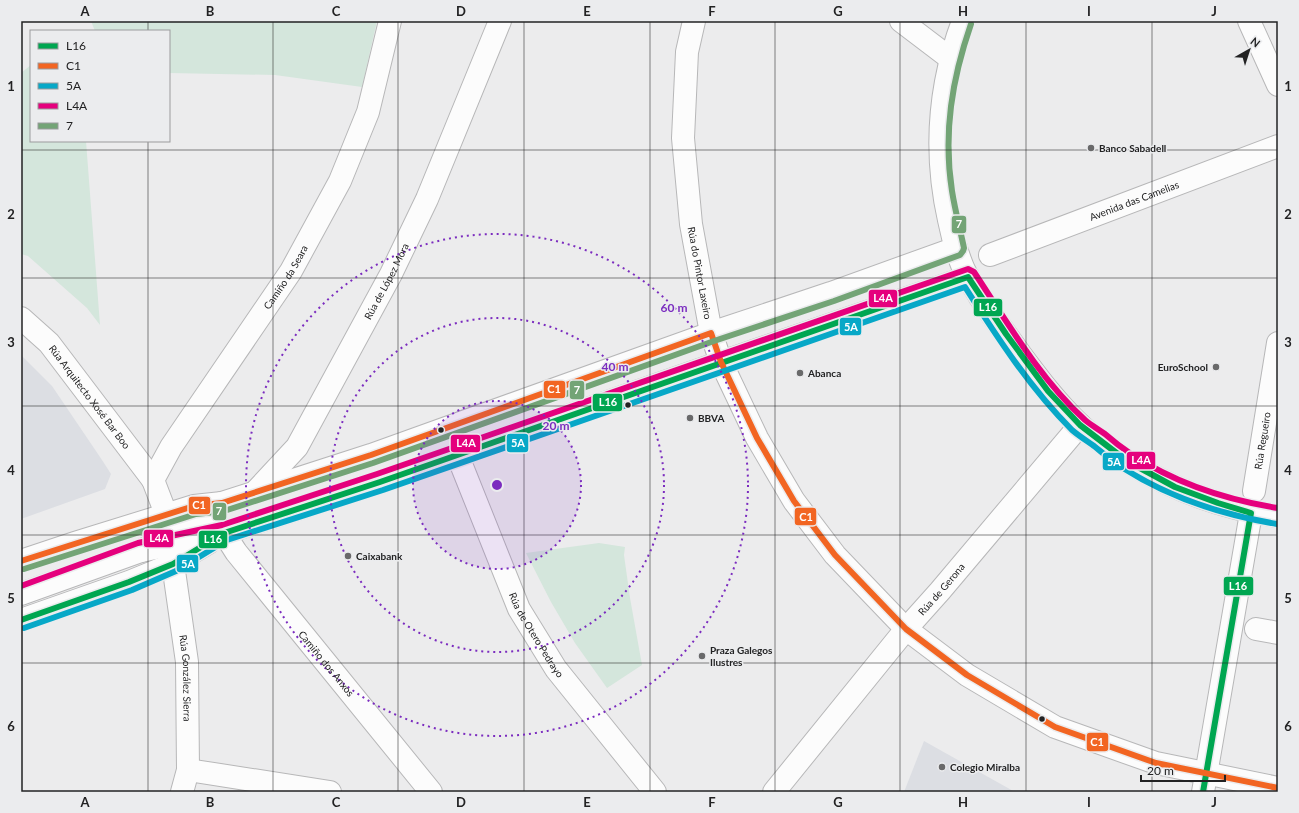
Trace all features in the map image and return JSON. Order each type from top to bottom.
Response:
[{"type":"street","name":"Camiño da Seara","points":[[153,480],[171,446],[291,271],[340,181],[368,112],[390,21]]},
{"type":"street","name":"Rúa de López Mora","points":[[222,503],[255,492],[297,447],[391,274],[427,200],[500,21]]},
{"type":"street","name":"Rúa do Pintor Laxeiro","points":[[694,21],[687,52],[683,138],[691,224],[711,333],[721,362],[758,438],[794,501],[835,556],[906,629],[967,675],[1054,727],[1205,782],[1278,788]]},
{"type":"street","points":[[901,21],[951,59]]},
{"type":"street","points":[[963,21],[951,59],[944,94],[940,160],[943,194],[956,248],[968,277],[1006,334],[1048,391],[1080,425],[1127,461],[1175,487],[1218,503],[1251,513],[1278,516]]},
{"type":"street","points":[[1249,21],[1278,85]]},
{"type":"street","name":"Avenida das Camelias","points":[[990,255],[1278,146]]},
{"type":"street","points":[[255,492],[371,455],[711,333],[831,293],[956,248]]},
{"type":"street","points":[[21,594],[141,551],[224,533],[380,482],[968,277]]},
{"type":"street","name":"Rúa Arquitecto Xosé Bar Boo","points":[[21,318],[49,343],[153,480]]},
{"type":"street","name":"Rúa Regueiro","points":[[1254,491],[1278,343]]},
{"type":"street","name":"Rúa de Gerona","points":[[774,792],[906,629],[940,591],[1080,425]]},
{"type":"street","name":"Rúa de Otero Pedrayo","points":[[457,454],[519,610],[556,669],[655,792]]},
{"type":"street","points":[[153,480],[166,514]]},
{"type":"street","points":[[141,551],[212,514],[222,503]]},
{"type":"street","points":[[21,561],[166,514],[194,506],[222,503]]},
{"type":"street","points":[[1205,782],[1251,513]]},
{"type":"street","points":[[21,620],[130,582],[173,564],[224,533]]},
{"type":"street","name":"Camiño dos Anxos","points":[[224,533],[236,552],[431,792]]},
{"type":"street","name":"Rúa González Sierra","points":[[173,564],[187,662],[188,770],[182,792]]},
{"type":"street","points":[[1256,629],[1278,633]]},
{"type":"street","points":[[188,770],[330,792]]},
{"type":"shaded area","points":[[21,355],[52,386],[111,474],[105,489],[21,519]]},
{"type":"shaded area","name":"Colegio Miralba","points":[[924,741],[1015,792],[904,792]]},
{"type":"green space","points":[[91,21],[377,21],[362,87],[275,75],[170,73],[170,30],[95,30]]},
{"type":"green space","points":[[30,66],[30,142],[86,142],[100,325],[87,308],[28,256],[21,254],[21,73]]},
{"type":"green space","points":[[599,543],[625,547],[624,555],[630,598],[642,665],[607,688],[575,643],[551,602],[526,553]]},
{"type":"transit line","name":"7","points":[[24,569],[196,514],[224,511],[373,463],[714,341],[834,301],[960,255],[964,248],[952,191],[948,148],[954,86],[971,24]]},
{"type":"transit line","name":"L4A","points":[[21,586],[138,543],[222,525],[377,474],[968,269],[974,272],[1025,349],[1053,387],[1087,422],[1131,454],[1165,474],[1221,495],[1259,505],[1278,508]]},
{"type":"transit line","name":"L16","points":[[21,620],[129,582],[173,564],[224,533],[380,482],[968,277],[1006,334],[1048,391],[1080,425],[1127,461],[1175,487],[1218,503],[1251,513],[1203,792]]},
{"type":"transit line","name":"5A","points":[[24,628],[132,590],[176,571],[227,540],[383,490],[965,287],[1002,343],[1042,397],[1072,430],[1108,458],[1141,479],[1178,497],[1237,516],[1277,524]]},
{"type":"transit line","name":"C1","points":[[21,561],[194,506],[222,503],[371,455],[711,333],[721,362],[757,438],[794,501],[835,555],[906,629],[967,675],[1055,727],[1156,763],[1278,788]]},
{"type":"place","name":"Banco Sabadell","points":[[1091,148]]},
{"type":"place","name":"EuroSchool","points":[[1216,367]]},
{"type":"place","name":"Abanca","points":[[800,373]]},
{"type":"place","name":"BBVA","points":[[690,418]]},
{"type":"place","name":"Caixabank","points":[[348,556]]},
{"type":"place","name":"Praza Galegos Ilustres","points":[[702,656]]},
{"type":"place","name":"Colegio Miralba","points":[[942,767]]}]
